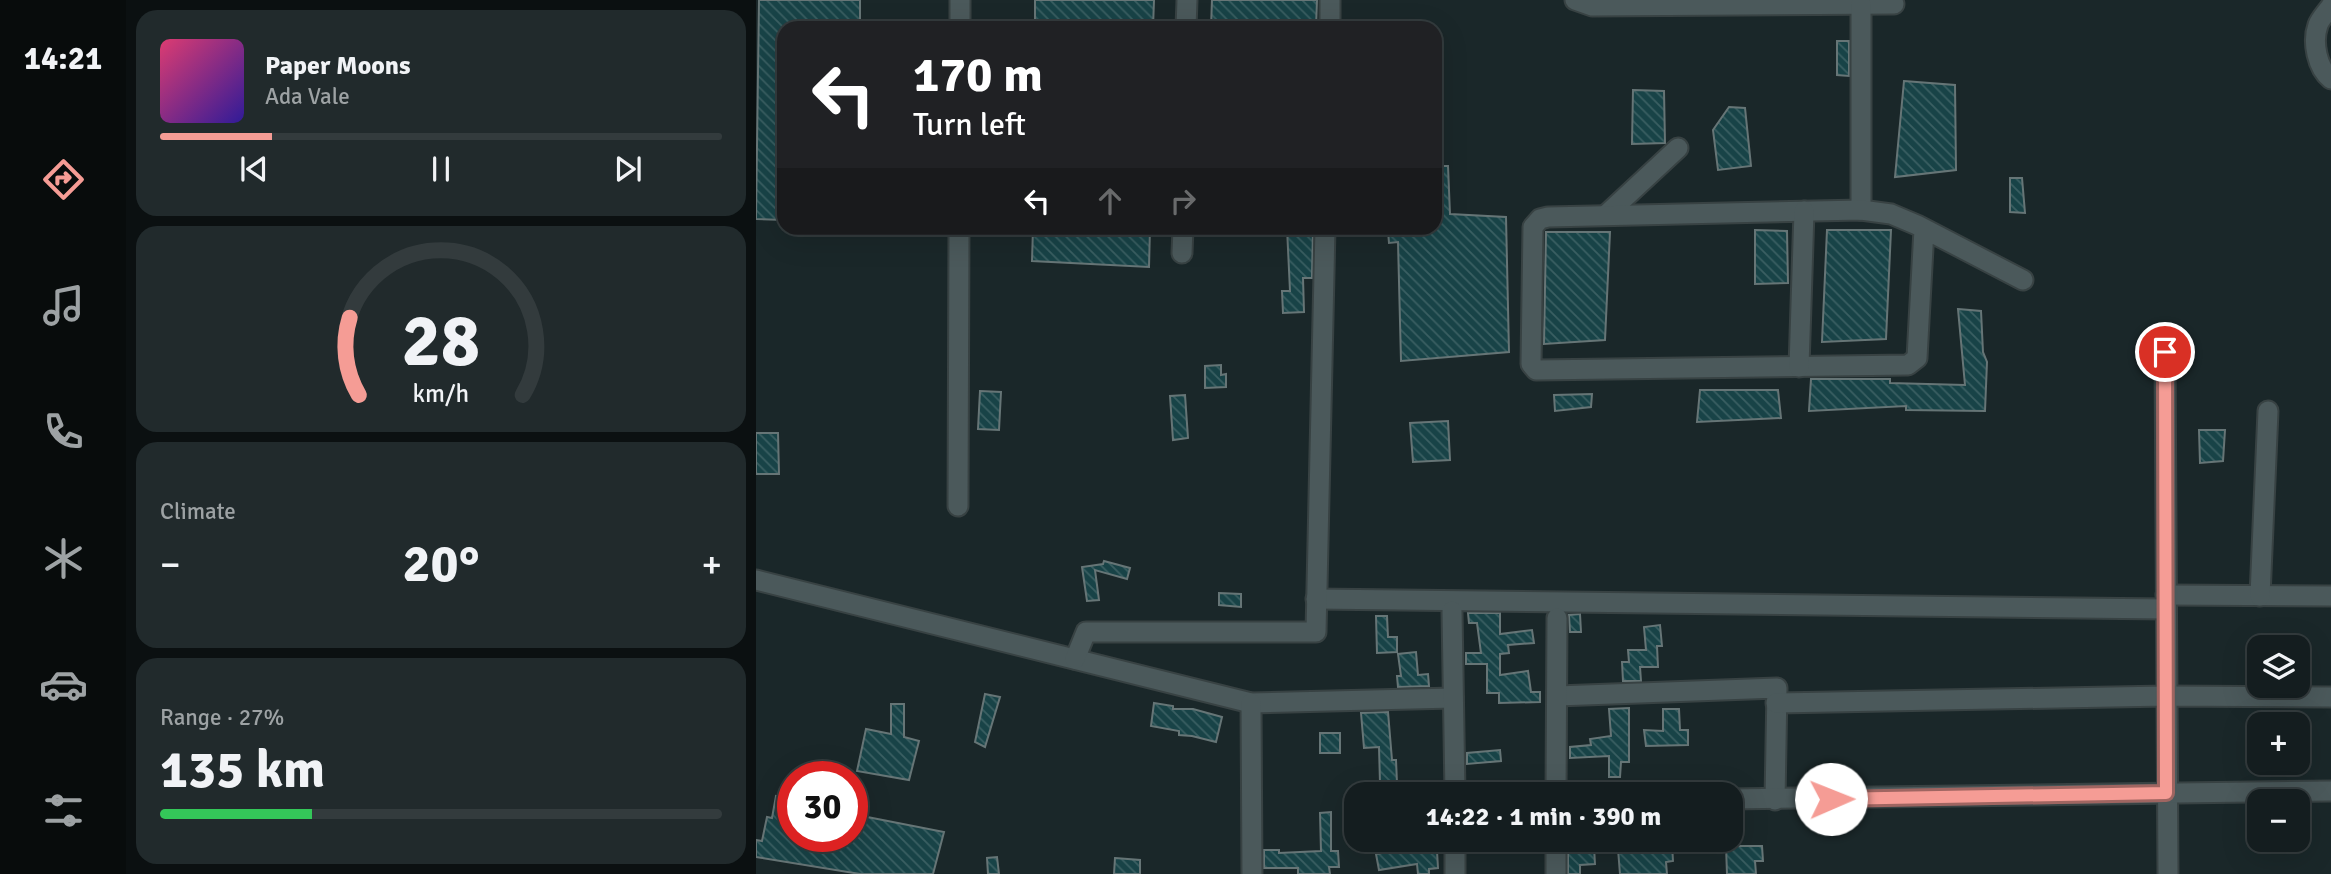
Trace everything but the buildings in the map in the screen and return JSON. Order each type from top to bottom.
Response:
[{"type":"street","points":[[960,0],[960,21]]},
{"type":"street","points":[[1186,21],[1187,0]]},
{"type":"street","points":[[1330,0],[1330,21]]},
{"type":"street","points":[[1575,0],[1592,6],[1894,4]]},
{"type":"street","points":[[1861,4],[1861,210]]},
{"type":"street","points":[[2331,6],[2318,25],[2316,49],[2324,74],[2331,79]]},
{"type":"street","points":[[1606,215],[1678,148]]},
{"type":"street","points":[[1924,229],[1917,358],[1908,365],[1536,370],[1531,364],[1533,227],[1540,219],[1548,217],[1861,210],[1891,214],[1924,229],[2023,280]]},
{"type":"street","points":[[1799,367],[1804,211]]},
{"type":"street","points":[[958,506],[959,235]]},
{"type":"street","points":[[1182,253],[1183,235]]},
{"type":"street","points":[[1075,659],[1086,632],[1316,632],[1325,235]]},
{"type":"street","points":[[2165,352],[2168,874]]},
{"type":"street","points":[[2260,596],[2268,411]]},
{"type":"street","points":[[756,580],[1251,703],[1454,698]]},
{"type":"street","points":[[1316,599],[2166,602],[2260,596],[2331,596]]},
{"type":"street","points":[[1452,611],[1455,782]]},
{"type":"street","points":[[1556,782],[1557,618]]},
{"type":"street","points":[[1557,696],[1777,688],[1775,800]]},
{"type":"street","points":[[1776,703],[2331,696]]},
{"type":"street","points":[[1251,703],[1252,874]]},
{"type":"street","points":[[1743,799],[2331,791]]},
{"type":"street","points":[[1455,852],[1455,874]]},
{"type":"street","points":[[1556,852],[1556,874]]},
{"type":"route","points":[[1831,799],[2166,793],[2165,352]]}]
